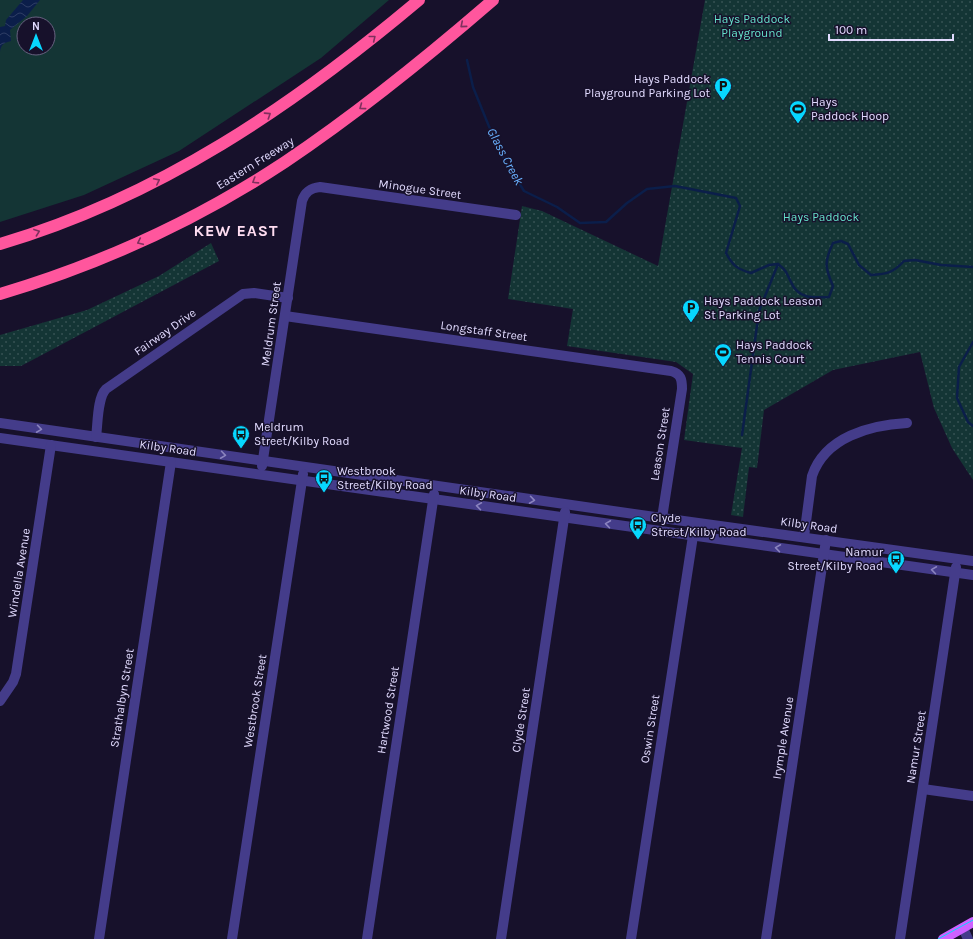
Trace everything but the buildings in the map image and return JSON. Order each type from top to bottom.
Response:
[{"type":"highway","points":[[0,244],[69,221],[109,204],[154,183],[195,161],[272,113],[318,81],[370,41],[419,0]]},
{"type":"highway","name":"Eastern Freeway","points":[[0,294],[60,275],[125,248],[208,208],[247,186],[363,107],[434,50],[492,0]]},
{"type":"main road","points":[[943,939],[973,922]]},
{"type":"street","name":"Minogue Street","points":[[320,187],[516,216]]},
{"type":"street","name":"Meldrum Street","points":[[262,475],[302,201],[306,192],[310,189],[320,187]]},
{"type":"street","name":"Fairway Drive","points":[[96,437],[101,398],[106,388],[243,294],[254,293],[288,298]]},
{"type":"street","name":"Longstaff Street","points":[[285,316],[671,371],[678,374]]},
{"type":"street","name":"Leason Street","points":[[662,518],[682,389],[682,379],[678,374]]},
{"type":"street","name":"Kilby Road","points":[[0,423],[435,486],[973,561]]},
{"type":"street","points":[[804,537],[812,476],[814,469],[824,455],[840,442],[860,431],[882,425],[907,423]]},
{"type":"street","name":"Kilby Road","points":[[0,438],[973,575]]},
{"type":"street","name":"Windella Avenue","points":[[0,700],[13,682],[16,674],[51,445]]},
{"type":"street","name":"Strathalbyn Street","points":[[99,939],[171,462]]},
{"type":"street","name":"Westbrook Street","points":[[232,939],[304,467]]},
{"type":"street","name":"Hartwood Street","points":[[367,939],[435,486]]},
{"type":"street","name":"Clyde Street","points":[[501,939],[566,504]]},
{"type":"street","name":"Oswin Street","points":[[631,939],[693,536],[698,523]]},
{"type":"street","name":"Irymple Avenue","points":[[766,939],[826,540]]},
{"type":"street","name":"Namur Street","points":[[900,939],[958,559]]},
{"type":"street","points":[[923,789],[973,796]]},
{"type":"street","points":[[963,928],[968,939]]},
{"type":"green space","points":[[0,0],[389,0],[321,58],[179,151],[84,195],[0,222]]},
{"type":"green space","name":"Hays Paddock","points":[[705,0],[973,0],[973,480],[952,448],[934,408],[920,352],[833,370],[764,410],[757,468],[749,467],[743,517],[731,515],[742,448],[684,440],[693,374],[676,362],[567,346],[573,309],[508,299],[522,206],[542,211],[658,266]]},
{"type":"green space","points":[[211,243],[219,261],[21,366],[0,366],[0,335],[87,310],[159,276]]},
{"type":"water","points":[[23,0],[40,0],[27,16],[16,16],[16,25],[10,30],[11,41],[3,44],[0,52],[0,27],[5,26],[6,20]]},
{"type":"waterway","name":"Glass Creek","points":[[467,60],[473,87],[501,154],[524,191],[557,207],[580,223],[606,222],[627,203],[647,189],[675,186],[736,198],[740,206],[726,253],[731,261],[742,270],[751,273],[769,265],[778,264],[786,272],[794,288],[798,292],[812,297],[829,297],[833,286],[827,269],[828,255],[833,243],[841,241],[848,244],[859,265],[871,275],[889,272],[904,261],[915,260],[941,265],[973,267]]},
{"type":"waterway","points":[[742,435],[759,311],[778,264]]},
{"type":"waterway","name":"Glass Creek","points":[[973,342],[959,367],[957,398],[968,422],[973,426]]},
{"type":"tram line","points":[[938,939],[973,920]]},
{"type":"place","name":"Hays Paddock Playground Parking Lot","points":[[723,101]]},
{"type":"place","name":"Hays Paddock Hoop","points":[[798,124]]},
{"type":"place","name":"Hays Paddock Leason St Parking Lot","points":[[691,323]]},
{"type":"place","name":"Hays Paddock Tennis Court","points":[[723,367]]},
{"type":"place","name":"Meldrum Street/Kilby Road","points":[[241,449]]},
{"type":"place","name":"Westbrook Street/Kilby Road","points":[[324,493]]},
{"type":"place","name":"Clyde Street/Kilby Road","points":[[638,540]]},
{"type":"place","name":"Namur Street/Kilby Road","points":[[896,574]]},
{"type":"district","name":"KEW EAST","points":[[236,230]]},
{"type":"park label","name":"Hays Paddock Playground","points":[[752,26]]}]
